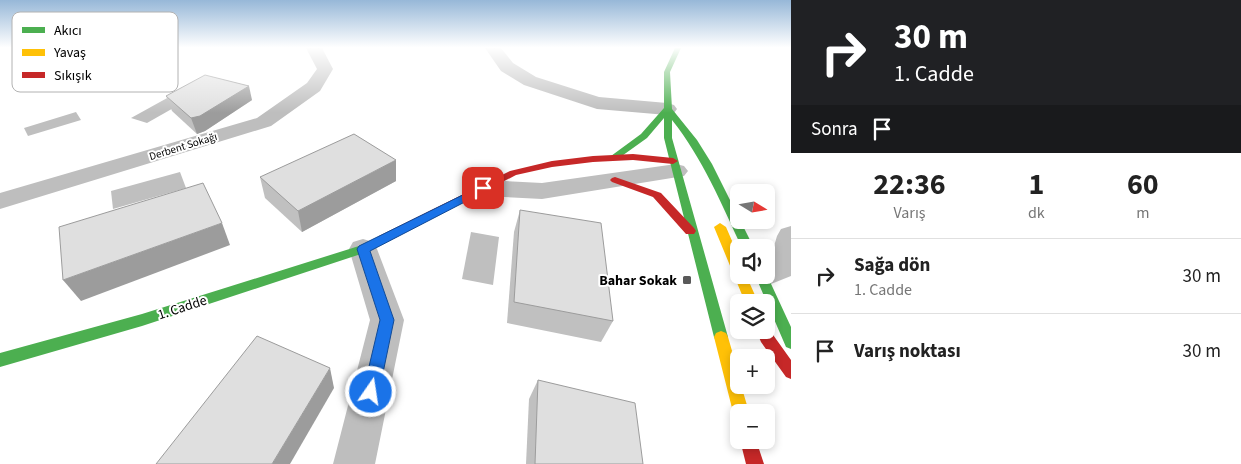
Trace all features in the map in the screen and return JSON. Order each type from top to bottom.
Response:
[{"type":"main road","points":[[668,70],[668,138],[742,239]]},
{"type":"main road","points":[[616,156],[638,144],[650,132],[667,109]]},
{"type":"main road","points":[[667,109],[694,142],[689,166],[693,234],[739,404]]},
{"type":"main road","points":[[616,156],[650,157],[689,166]]},
{"type":"main road","name":"1. Cadde","points":[[0,360],[142,320],[363,249],[513,173],[539,167],[616,156]]},
{"type":"main road","points":[[615,180],[657,195],[693,234]]},
{"type":"main road","points":[[716,219],[730,241]]},
{"type":"main road","points":[[758,284],[791,343]]},
{"type":"main road","points":[[769,339],[791,372]]},
{"type":"main road","points":[[751,449],[755,464]]},
{"type":"street","name":"Derbent Sokağı","points":[[0,201],[264,122],[314,86],[324,70]]},
{"type":"street","points":[[511,70],[530,81],[597,103],[667,109]]},
{"type":"street","points":[[483,188],[542,191],[689,166]]},
{"type":"street","points":[[775,270],[783,267],[791,236]]},
{"type":"street","points":[[354,464],[387,320],[363,249]]},
{"type":"shaded area","points":[[169,97],[184,102],[147,123],[131,118]]},
{"type":"shaded area","points":[[76,112],[81,120],[28,136],[24,128]]},
{"type":"shaded area","points":[[180,172],[186,188],[113,209],[111,191]]},
{"type":"shaded area","points":[[471,232],[499,237],[493,285],[462,279]]},
{"type":"building","points":[[205,75],[249,86],[200,116],[191,118],[166,96],[178,92],[178,90]]},
{"type":"building","points":[[354,134],[396,160],[298,211],[260,177]]},
{"type":"building","points":[[203,183],[222,223],[63,280],[59,227]]},
{"type":"building","points":[[520,210],[601,223],[613,321],[514,302]]},
{"type":"building","points":[[257,336],[330,368],[272,464],[156,464]]},
{"type":"building","points":[[538,380],[635,403],[643,464],[535,464]]},
{"type":"traffic: fast","points":[[668,70],[668,138],[721,337]]},
{"type":"traffic: fast","points":[[667,109],[694,142],[707,164],[744,239]]},
{"type":"traffic: fast","points":[[616,156],[644,136],[667,109]]},
{"type":"traffic: fast","points":[[0,360],[142,320],[363,249],[383,239]]},
{"type":"traffic: fast","points":[[765,284],[791,343]]},
{"type":"traffic: slow","points":[[720,227],[730,251]]},
{"type":"traffic: slow","points":[[744,284],[748,294]]},
{"type":"traffic: slow","points":[[721,337],[739,404]]},
{"type":"traffic: jam","points":[[383,239],[513,173],[552,164],[593,159],[633,157],[673,161]]},
{"type":"traffic: jam","points":[[615,180],[657,195],[690,231]]},
{"type":"traffic: jam","points":[[767,339],[791,372]]},
{"type":"traffic: jam","points":[[751,449],[755,464]]},
{"type":"place","name":"Bahar Sokak","points":[[687,280]]},
{"type":"route","points":[[371,392],[387,320],[363,249],[483,188]]}]
